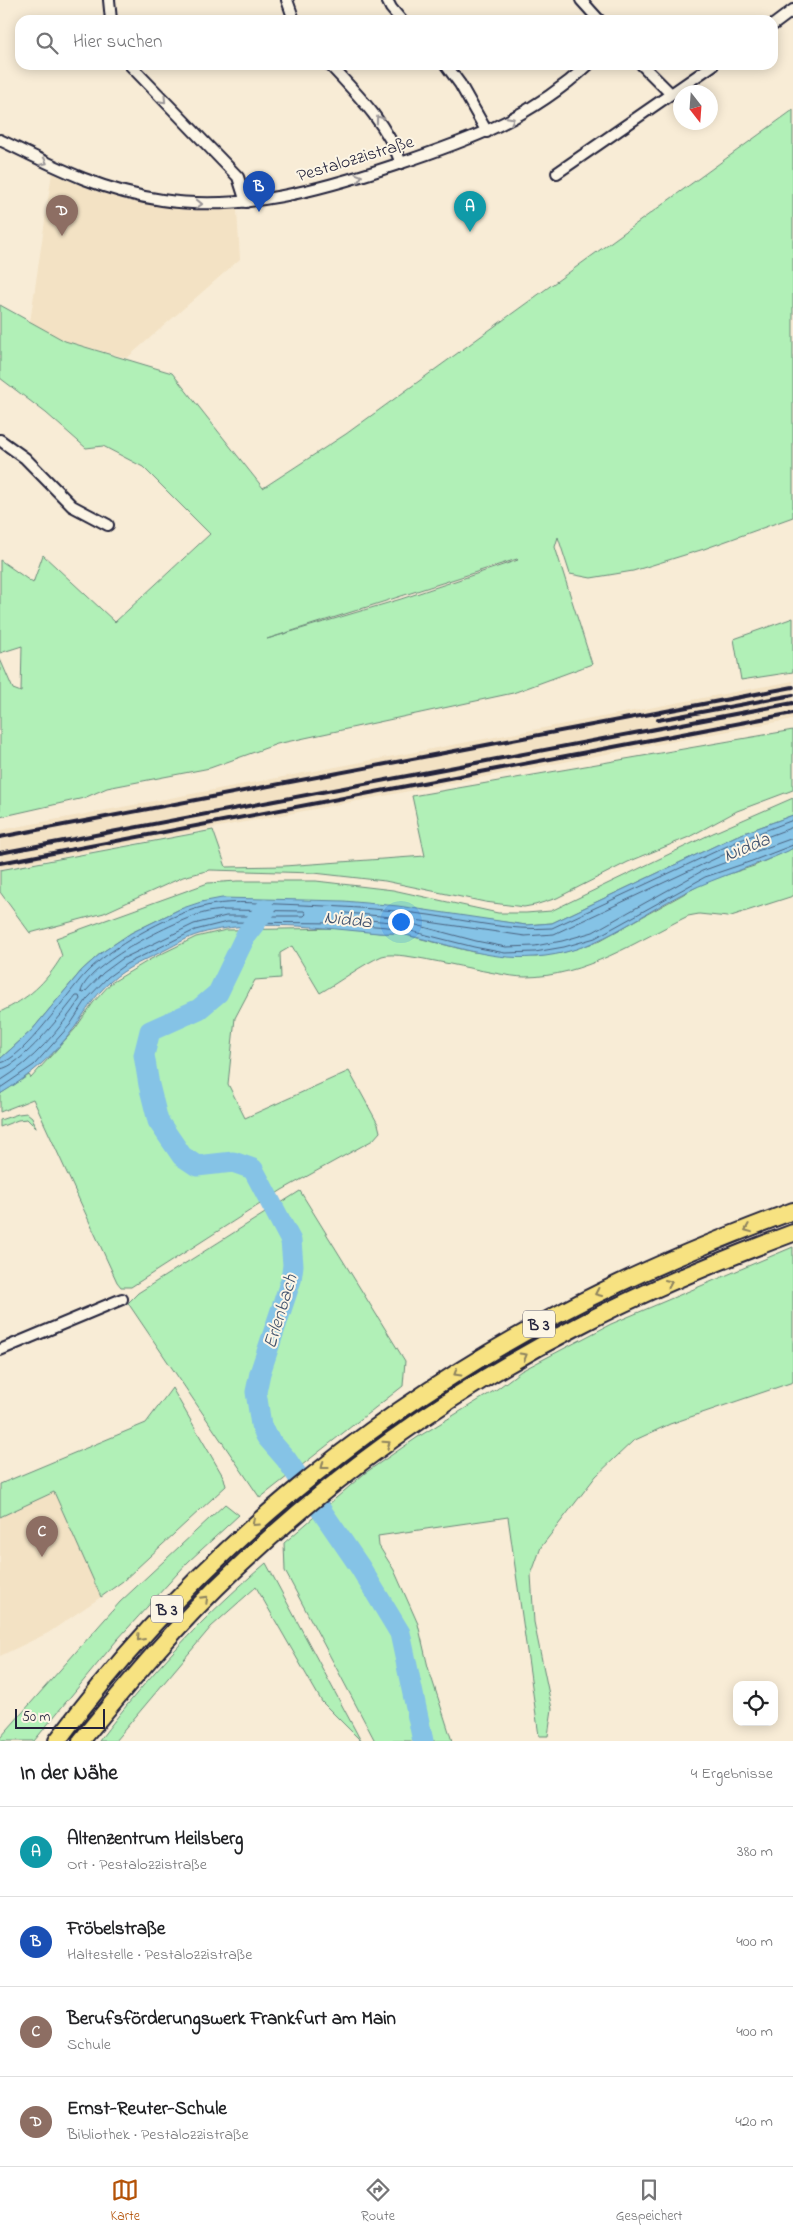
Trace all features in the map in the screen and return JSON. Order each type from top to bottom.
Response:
[{"type":"highway","name":"B 3","points":[[57,1741],[108,1675],[220,1555],[292,1492],[361,1437],[416,1398],[536,1326],[594,1296],[680,1256],[793,1211]]},
{"type":"highway","name":"B 3","points":[[81,1741],[156,1651],[235,1569],[320,1495],[372,1454],[441,1407],[551,1340],[670,1282],[793,1233]]},
{"type":"street","points":[[109,0],[110,15]]},
{"type":"street","points":[[287,0],[292,15]]},
{"type":"street","points":[[387,0],[397,15]]},
{"type":"street","points":[[585,1],[595,15]]},
{"type":"street","points":[[778,20],[793,10]]},
{"type":"street","points":[[135,70],[238,177],[246,202]]},
{"type":"street","points":[[335,70],[384,125],[401,163]]},
{"type":"street","points":[[450,70],[460,84],[487,132]]},
{"type":"street","name":"Pestalozzistraße","points":[[0,140],[82,180],[124,193],[196,204],[246,202],[306,192],[401,163],[487,132],[537,105],[583,70]]},
{"type":"street","points":[[647,70],[670,93]]},
{"type":"street","points":[[557,173],[705,70]]},
{"type":"street","points":[[0,440],[25,458],[72,506],[108,525]]},
{"type":"street","points":[[0,1350],[122,1299]]},
{"type":"shaded area","points":[[52,173],[96,191],[129,201],[187,210],[237,210],[240,259],[127,358],[65,341],[30,322]]},
{"type":"shaded area","points":[[793,681],[793,719],[0,868],[0,830]]},
{"type":"shaded area","points":[[54,1492],[101,1597],[48,1633],[0,1656],[0,1517]]},
{"type":"green space","points":[[793,110],[793,517],[704,549],[633,571],[591,578],[570,574],[558,537],[555,547],[592,664],[513,693],[277,744],[210,768],[107,788],[84,798],[0,817],[0,659],[13,689],[21,692],[22,646],[0,653],[0,560],[33,583],[43,555],[115,622],[210,534],[143,467],[103,446],[86,448],[46,413],[0,378],[0,305],[65,341],[172,373],[263,488],[346,434]],"holes":[[[518,560],[401,599],[267,639]]]},
{"type":"green space","points":[[793,618],[793,672],[741,680],[734,639]]},
{"type":"green space","points":[[793,730],[793,790],[737,811],[689,837],[628,862],[557,898],[535,905],[524,907],[485,902],[385,881],[314,873],[210,870],[183,877],[104,913],[30,933],[0,892],[0,870],[213,830],[226,867],[284,866],[425,856],[412,796]]},
{"type":"green space","points":[[793,798],[793,815],[736,836],[552,923],[526,925],[489,920],[180,909],[131,933],[101,953],[82,970],[32,1030],[0,1059],[0,1012],[28,996],[49,975],[62,956],[56,938],[208,883],[316,881],[393,890],[498,913],[551,911],[713,833]]},
{"type":"green space","points":[[793,848],[793,896],[728,917],[699,914],[688,916],[610,956],[568,971],[525,977],[511,976],[408,956],[392,955],[375,959],[320,993],[292,946],[280,953],[281,978],[255,980],[235,1018],[228,1084],[245,1118],[349,1071],[378,1124],[380,1132],[373,1140],[282,1190],[131,1287],[121,1287],[117,1282],[33,1099],[0,1112],[0,1094],[29,1075],[31,1078],[75,1029],[93,1003],[111,983],[151,959],[196,937],[226,930],[340,928],[380,933],[398,933],[473,952],[536,957],[565,952],[597,942],[707,881],[754,866]]},
{"type":"green space","points":[[27,1113],[32,1117],[36,1128],[27,1119],[18,1120],[0,1127],[0,1120]]},
{"type":"green space","points":[[300,1191],[405,1361],[403,1386],[260,1498],[128,1303],[138,1293]]},
{"type":"green space","points":[[793,1247],[793,1382],[670,1424],[633,1441],[596,1476],[541,1547],[531,1575],[534,1622],[552,1709],[548,1736],[539,1736],[508,1517],[378,1536],[379,1546],[394,1570],[418,1624],[428,1667],[452,1741],[375,1741],[285,1571],[284,1543],[365,1473],[418,1437],[497,1389],[521,1371],[611,1324]]},
{"type":"green space","points":[[172,1388],[224,1478],[226,1486],[123,1581],[101,1597],[54,1492],[0,1517],[0,1484],[146,1423]]},
{"type":"green space","points":[[225,1504],[239,1515],[188,1562],[117,1640],[34,1741],[0,1741],[0,1738],[120,1602]]},
{"type":"green space","points":[[266,1563],[361,1741],[322,1702],[256,1587],[211,1627],[115,1741],[99,1741],[157,1669],[220,1604]]},
{"type":"water","name":"Nidda","points":[[793,815],[793,848],[788,851],[686,892],[595,942],[556,954],[534,957],[500,956],[483,954],[397,933],[288,926],[242,926],[195,935],[137,964],[116,977],[100,992],[75,1027],[50,1056],[21,1080],[0,1094],[0,1059],[32,1030],[82,970],[101,953],[131,933],[180,909],[222,898],[344,901],[398,906],[526,925],[552,923],[736,836]]},
{"type":"waterway","name":"Erlenbach","points":[[265,910],[246,935],[218,993],[199,1009],[150,1031],[144,1055],[149,1085],[158,1121],[182,1156],[197,1166],[233,1162],[253,1169],[291,1241],[293,1265],[291,1280],[260,1373],[256,1392],[261,1425],[266,1436],[286,1459],[360,1567],[400,1633],[423,1741]]},
{"type":"railway","points":[[0,837],[793,687]]},
{"type":"railway","points":[[658,720],[793,695]]},
{"type":"railway","points":[[0,853],[793,703]]},
{"type":"railway","points":[[0,863],[793,713]]},
{"type":"place","name":"Fröbelstraße","points":[[259,212]]},
{"type":"place","name":"Altenzentrum Heilsberg","points":[[470,232]]},
{"type":"place","name":"Ernst-Reuter-Schule","points":[[62,236]]},
{"type":"place","name":"Berufsförderungswerk Frankfurt am Main","points":[[42,1557]]}]
